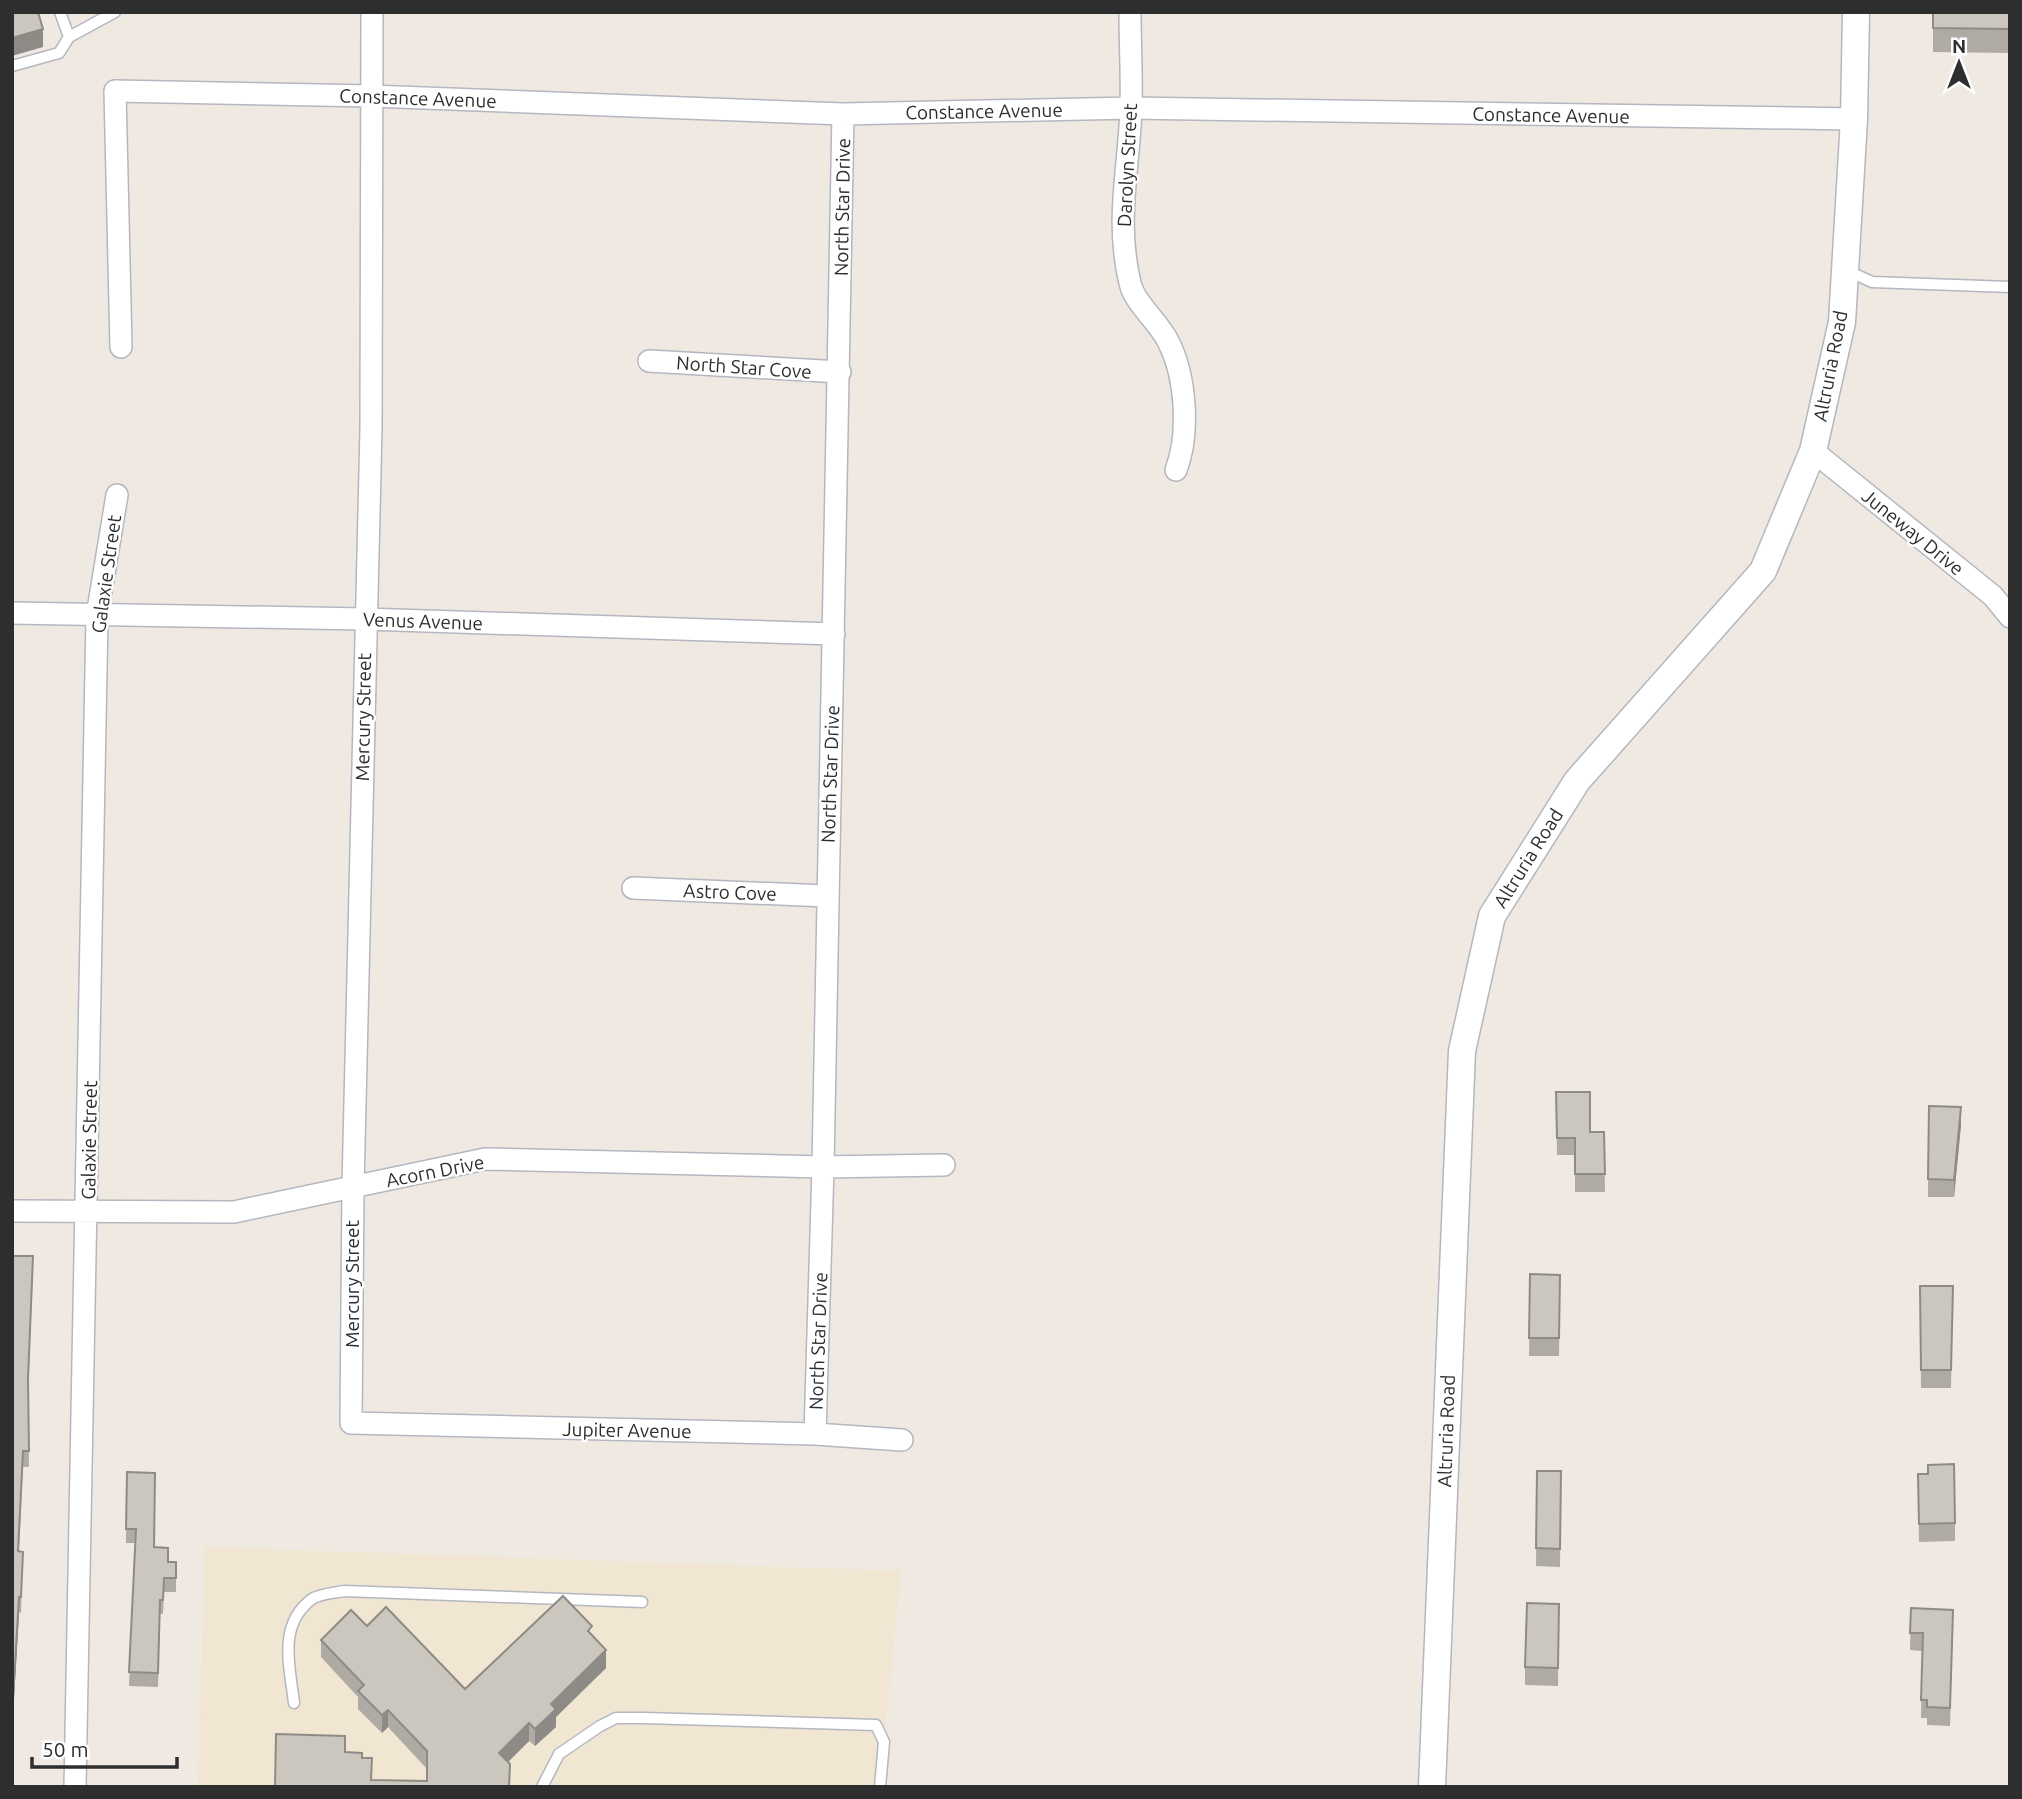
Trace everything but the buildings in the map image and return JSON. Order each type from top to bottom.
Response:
[{"type":"street","name":"Mercury Street","points":[[351,1423],[352,1187],[371,428],[372,12]]},
{"type":"street","name":"Darolyn Street","points":[[1130,12],[1131,108],[1121,219],[1131,286],[1168,341],[1174,360],[1186,418],[1184,449],[1176,470]]},
{"type":"street","name":"Altruria Road","points":[[1432,1787],[1462,1051],[1492,916],[1577,781],[1763,571],[1813,451],[1842,322],[1854,119],[1856,12]]},
{"type":"street","name":"Constance Avenue","points":[[121,347],[115,91],[371,96],[843,114],[1131,108],[1854,119]]},
{"type":"street","name":"North Star Drive","points":[[815,1434],[840,372],[843,114]]},
{"type":"street","name":"North Star Cove","points":[[649,361],[840,372]]},
{"type":"street","name":"Juneway Drive","points":[[1813,451],[1993,596],[2010,617]]},
{"type":"street","name":"Galaxie Street","points":[[75,1787],[88,1212],[97,616],[117,495]]},
{"type":"street","name":"Venus Avenue","points":[[12,613],[365,619],[834,634]]},
{"type":"street","name":"Astro Cove","points":[[633,888],[827,895]]},
{"type":"street","name":"Acorn Drive","points":[[12,1211],[234,1212],[485,1159],[823,1167],[944,1165]]},
{"type":"street","name":"Jupiter Avenue","points":[[351,1423],[815,1434],[902,1440]]},
{"type":"lane","points":[[60,12],[69,37]]},
{"type":"lane","points":[[12,66],[58,53],[69,37],[115,12]]},
{"type":"lane","points":[[1845,269],[1872,282],[2010,287]]},
{"type":"lane","points":[[294,1703],[288,1648],[291,1621],[313,1598],[344,1591],[642,1601]]},
{"type":"lane","points":[[542,1787],[559,1754],[600,1726],[617,1718],[876,1725],[884,1742],[880,1787]]},
{"type":"shaded area","points":[[205,1547],[901,1571],[879,1787],[198,1787]]}]
